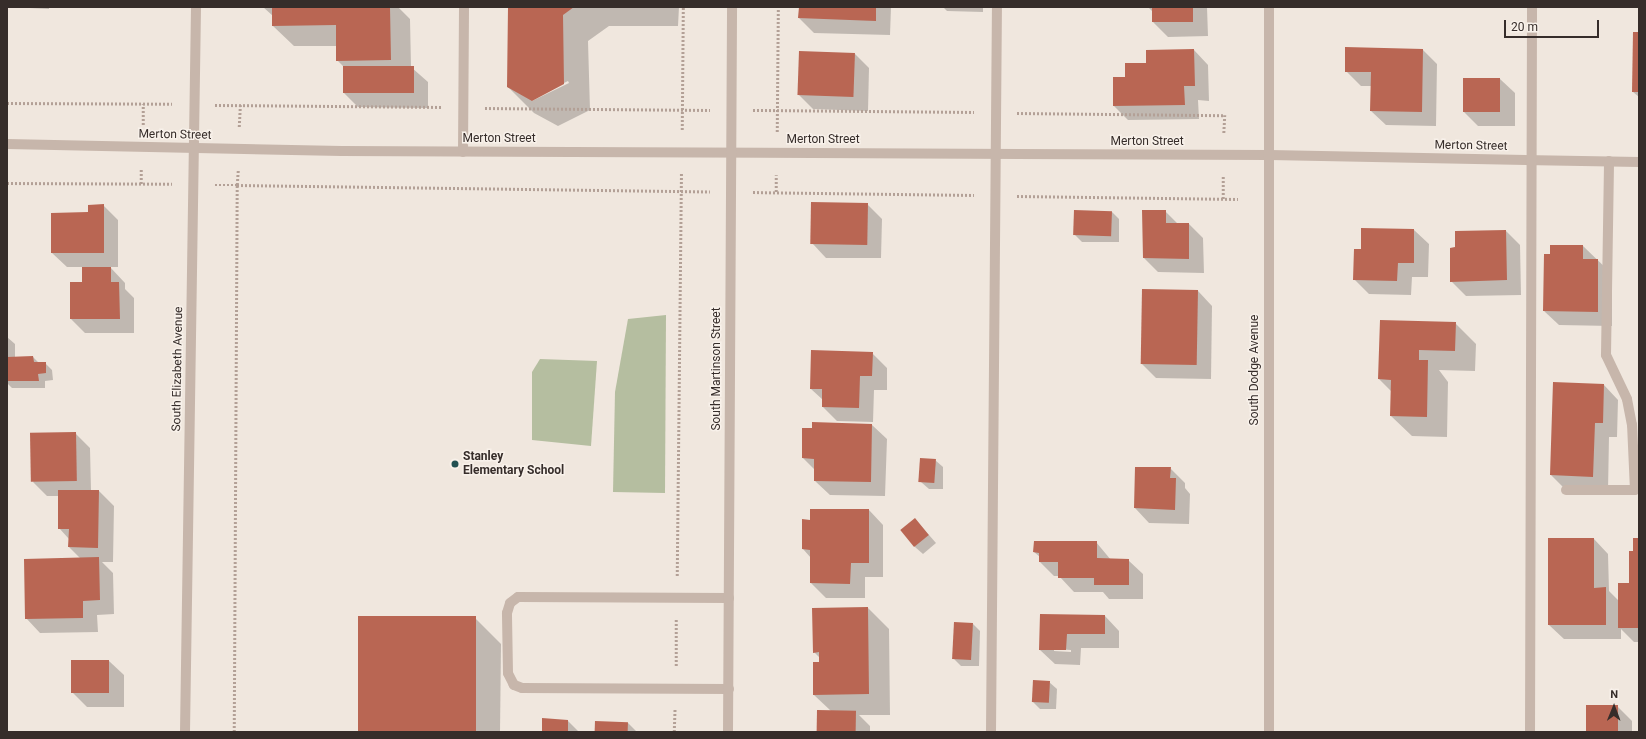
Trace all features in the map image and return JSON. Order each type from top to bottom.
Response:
[{"type":"street","name":"South Elizabeth Avenue","points":[[185,732],[196,7]]},
{"type":"street","points":[[463,152],[464,7]]},
{"type":"street","name":"South Martinson Street","points":[[728,732],[730,598],[730,153],[732,7]]},
{"type":"street","points":[[991,732],[994,196],[997,7]]},
{"type":"street","name":"South Dodge Avenue","points":[[1269,7],[1269,732]]},
{"type":"street","points":[[1530,732],[1530,160],[1532,7]]},
{"type":"street","name":"Merton Street","points":[[7,144],[463,152],[1268,155],[1639,162]]},
{"type":"street","points":[[1566,490],[1637,489],[1632,425],[1627,399],[1606,355],[1609,161]]},
{"type":"street","points":[[729,689],[522,688],[514,685],[508,673],[507,613],[510,603],[518,597],[677,596],[730,598]]},
{"type":"path","points":[[674,732],[677,596],[683,7]]},
{"type":"path","points":[[776,192],[778,7]]},
{"type":"path","points":[[7,103],[1225,115],[1223,199]]},
{"type":"path","points":[[234,732],[237,185],[240,105]]},
{"type":"path","points":[[7,183],[194,184],[1238,199]]},
{"type":"green space","points":[[666,315],[665,493],[613,492],[615,392],[628,319]]},
{"type":"green space","points":[[540,359],[597,361],[591,446],[532,440],[532,372]]},
{"type":"building","points":[[272,7],[390,7],[391,60],[336,61],[336,25],[272,26]]},
{"type":"building","points":[[508,7],[574,7],[563,15],[564,84],[532,101],[507,87]]},
{"type":"building","points":[[799,7],[876,7],[876,21],[798,18]]},
{"type":"building","points":[[1152,7],[1193,7],[1193,22],[1152,22]]},
{"type":"building","points":[[1633,32],[1639,32],[1639,92],[1632,92]]},
{"type":"building","points":[[1345,47],[1423,49],[1422,112],[1370,111],[1371,72],[1345,72]]},
{"type":"building","points":[[1194,49],[1195,86],[1184,86],[1185,105],[1113,106],[1113,77],[1125,77],[1125,63],[1146,63],[1146,50]]},
{"type":"building","points":[[799,51],[855,53],[853,97],[797,95]]},
{"type":"building","points":[[343,66],[414,66],[414,93],[343,93]]},
{"type":"building","points":[[1463,78],[1500,78],[1500,112],[1463,112]]},
{"type":"building","points":[[811,202],[868,203],[867,245],[810,244]]},
{"type":"building","points":[[104,204],[104,253],[51,253],[51,213],[88,212],[88,205]]},
{"type":"building","points":[[1074,210],[1112,211],[1111,236],[1073,235]]},
{"type":"building","points":[[1142,210],[1166,210],[1166,223],[1189,223],[1189,259],[1143,258]]},
{"type":"building","points":[[1361,228],[1414,229],[1414,263],[1398,263],[1397,281],[1353,280],[1354,249],[1361,249]]},
{"type":"building","points":[[1506,230],[1507,280],[1450,282],[1450,248],[1455,247],[1455,231]]},
{"type":"building","points":[[1550,245],[1583,245],[1583,259],[1598,259],[1598,312],[1543,311],[1544,254],[1550,254]]},
{"type":"building","points":[[82,267],[111,267],[111,282],[119,282],[120,319],[70,319],[70,282],[82,282]]},
{"type":"building","points":[[1142,289],[1198,290],[1197,365],[1141,364]]},
{"type":"building","points":[[1380,320],[1456,322],[1455,351],[1419,350],[1419,360],[1428,360],[1427,417],[1390,416],[1391,380],[1378,379]]},
{"type":"building","points":[[811,350],[873,352],[872,376],[860,376],[859,408],[822,407],[822,389],[810,389]]},
{"type":"building","points":[[33,356],[34,362],[46,362],[46,373],[38,374],[39,381],[7,381],[7,357]]},
{"type":"building","points":[[1553,382],[1604,384],[1603,423],[1595,423],[1593,477],[1550,475]]},
{"type":"building","points":[[812,422],[872,424],[871,482],[814,481],[814,459],[802,458],[802,428],[812,428]]},
{"type":"building","points":[[76,432],[77,481],[31,482],[30,433]]},
{"type":"building","points":[[920,458],[936,459],[934,483],[918,482]]},
{"type":"building","points":[[1135,467],[1171,467],[1170,478],[1176,478],[1175,510],[1134,508]]},
{"type":"building","points":[[58,490],[99,490],[98,548],[68,547],[69,529],[58,529]]},
{"type":"building","points":[[810,509],[869,509],[869,563],[851,563],[850,584],[810,583],[810,550],[802,549],[802,519],[810,520]]},
{"type":"building","points":[[915,518],[929,535],[914,547],[900,530]]},
{"type":"building","points":[[1548,538],[1594,538],[1594,588],[1606,587],[1606,625],[1548,625]]},
{"type":"building","points":[[1633,538],[1639,538],[1639,628],[1618,628],[1618,583],[1629,583],[1629,551],[1633,551]]},
{"type":"building","points":[[1034,541],[1097,541],[1097,558],[1129,559],[1129,585],[1094,585],[1094,578],[1058,578],[1058,562],[1039,562],[1039,553],[1033,552]]},
{"type":"building","points":[[99,557],[100,600],[83,601],[83,618],[25,619],[24,559]]},
{"type":"building","points":[[868,607],[869,694],[813,695],[813,662],[819,662],[819,652],[813,653],[812,608]]},
{"type":"building","points":[[1040,614],[1105,615],[1105,634],[1067,634],[1066,650],[1039,650]]},
{"type":"building","points":[[358,616],[476,616],[476,732],[358,732]]},
{"type":"building","points":[[954,622],[973,623],[971,660],[952,659]]},
{"type":"building","points":[[71,660],[109,660],[109,693],[71,693]]},
{"type":"building","points":[[1033,680],[1050,681],[1049,703],[1032,702]]},
{"type":"building","points":[[1586,705],[1618,705],[1618,732],[1586,732]]},
{"type":"building","points":[[817,710],[856,711],[856,732],[817,732]]},
{"type":"building","points":[[542,718],[568,720],[568,732],[542,732]]},
{"type":"building","points":[[595,721],[628,722],[628,732],[595,732]]},
{"type":"place","name":"Stanley Elementary School","points":[[455,464]]}]
